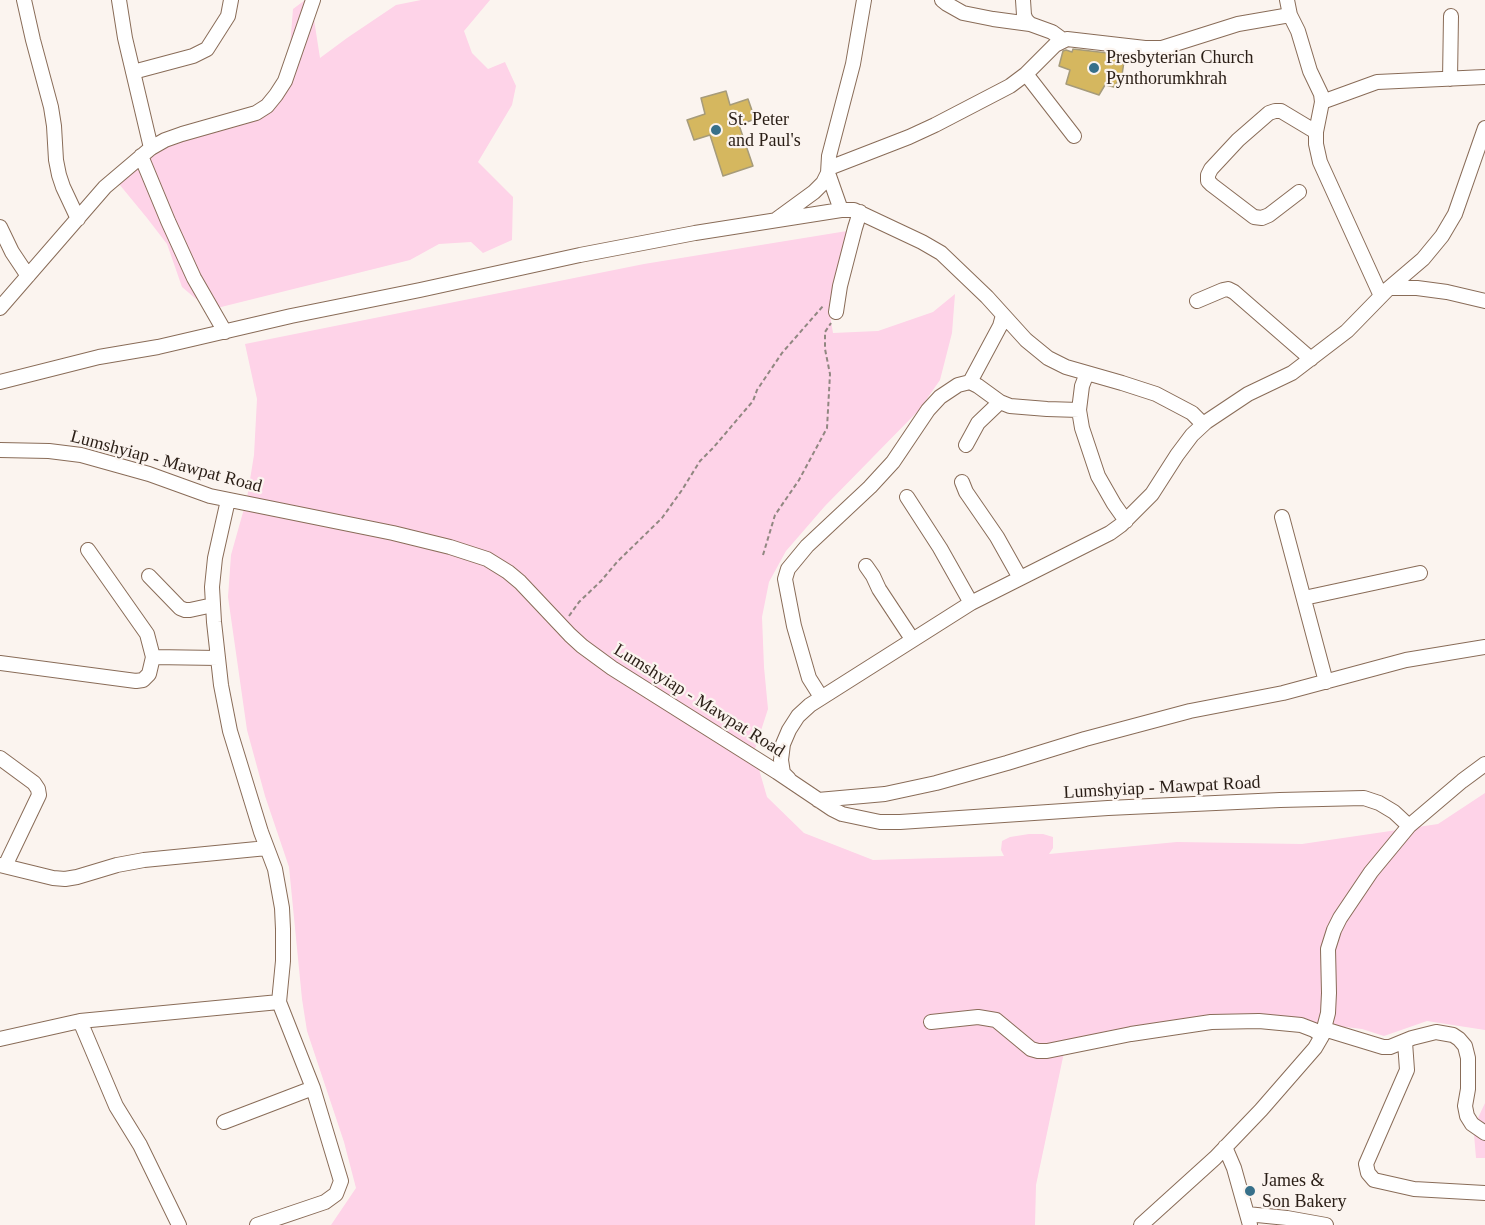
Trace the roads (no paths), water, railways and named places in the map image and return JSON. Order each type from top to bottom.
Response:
[{"type":"street","points":[[24,0],[51,107],[59,175],[78,219]]},
{"type":"street","points":[[119,0],[146,152],[168,221],[194,278],[225,332]]},
{"type":"street","points":[[133,72],[194,56],[207,49],[228,16],[231,0]]},
{"type":"street","points":[[0,308],[105,187],[146,152],[165,140],[256,113],[267,106],[285,81],[314,0]]},
{"type":"street","points":[[774,220],[824,183],[853,64],[864,0]]},
{"type":"street","points":[[942,0],[963,13],[1030,24],[1052,32],[1063,40]]},
{"type":"street","points":[[1023,0],[1024,15],[1030,24]]},
{"type":"street","points":[[1287,0],[1310,71],[1321,94],[1322,102],[1316,132],[1320,162],[1385,292]]},
{"type":"street","points":[[828,170],[909,137],[1010,86],[1063,40],[1162,48],[1238,24],[1290,15]]},
{"type":"street","points":[[1450,79],[1451,16]]},
{"type":"street","points":[[1026,74],[1074,136]]},
{"type":"street","points":[[1322,102],[1377,82],[1485,77]]},
{"type":"street","points":[[1299,192],[1269,215],[1262,218],[1254,217],[1212,185],[1208,181],[1208,176],[1238,140],[1269,113],[1281,111],[1316,132]]},
{"type":"street","points":[[792,783],[783,773],[781,760],[783,744],[798,716],[810,705],[971,603],[1110,533],[1126,521],[1152,494],[1177,455],[1203,424],[1232,403],[1292,373],[1347,331],[1385,292],[1423,259],[1449,225],[1485,128]]},
{"type":"street","points":[[828,170],[841,210]]},
{"type":"street","points":[[0,382],[99,357],[158,347],[291,316],[580,255],[774,220],[854,210],[941,253],[987,297],[1026,340],[1048,358],[1066,367],[1156,394],[1192,413],[1203,424]]},
{"type":"street","points":[[836,312],[860,212]]},
{"type":"street","points":[[0,227],[12,252],[28,276]]},
{"type":"street","points":[[1385,292],[1417,288],[1485,301]]},
{"type":"street","points":[[1197,301],[1223,290],[1228,289],[1234,292],[1311,359]]},
{"type":"street","points":[[970,382],[1000,326],[1003,315]]},
{"type":"street","points":[[1087,373],[1082,386],[1079,410],[1082,428],[1098,476],[1126,521]]},
{"type":"street","points":[[821,697],[809,678],[794,626],[785,579],[788,569],[807,546],[870,488],[893,462],[928,410],[940,397],[958,385],[970,382],[1010,406],[1079,410]]},
{"type":"street","points":[[966,445],[978,423],[1000,402]]},
{"type":"street","name":"Lumshyiap - Mawpat Road","points":[[0,450],[49,451],[81,455],[148,474],[210,496],[371,529],[487,559],[508,572],[532,593],[560,626],[612,668],[832,810],[842,814],[880,822],[900,822],[1108,808],[1364,798],[1380,803],[1409,826]]},
{"type":"street","points":[[962,482],[1020,578]]},
{"type":"street","points":[[907,496],[971,603]]},
{"type":"street","points":[[228,500],[215,558],[212,587],[221,685],[230,731],[261,832],[275,869],[282,909],[283,961],[279,1002],[313,1088],[342,1181],[336,1194],[325,1202],[256,1225]]},
{"type":"street","points":[[1282,517],[1326,682]]},
{"type":"street","points":[[0,663],[136,681],[143,680],[149,674],[153,657],[147,634],[88,550]]},
{"type":"street","points":[[866,566],[912,639]]},
{"type":"street","points":[[1304,598],[1420,573]]},
{"type":"street","points":[[149,576],[180,608],[190,610],[213,605]]},
{"type":"street","points":[[818,800],[885,794],[936,783],[1190,711],[1283,693],[1406,660],[1485,647]]},
{"type":"street","points":[[153,657],[218,658]]},
{"type":"street","points":[[0,758],[34,783],[39,795],[2,866],[65,879],[77,878],[117,865],[144,860],[267,848]]},
{"type":"street","points":[[1141,1225],[1225,1147],[1315,1048],[1323,1032],[1328,1013],[1328,949],[1334,930],[1350,902],[1371,872],[1409,826],[1485,764]]},
{"type":"street","points":[[0,1039],[80,1021],[279,1002]]},
{"type":"street","points":[[931,1022],[978,1017],[996,1020],[1031,1049],[1038,1051],[1211,1022],[1259,1021],[1301,1024],[1314,1030],[1383,1047],[1390,1047],[1436,1032],[1446,1033],[1459,1039],[1465,1046],[1468,1058],[1465,1106],[1467,1116],[1472,1124],[1485,1133]]},
{"type":"street","points":[[80,1021],[116,1106],[140,1145],[179,1225]]},
{"type":"street","points":[[1405,1042],[1407,1070],[1366,1164],[1368,1173],[1374,1180],[1414,1189],[1485,1193]]},
{"type":"street","points":[[224,1122],[313,1088]]},
{"type":"street","points":[[1225,1147],[1234,1168],[1249,1220],[1287,1218],[1326,1225]]},
{"type":"place","name":"Presbyterian Church Pynthorumkhrah","points":[[1094,68]]},
{"type":"place","name":"St. Peter and Paul's","points":[[716,130]]},
{"type":"place","name":"James & Son Bakery","points":[[1250,1191]]}]
